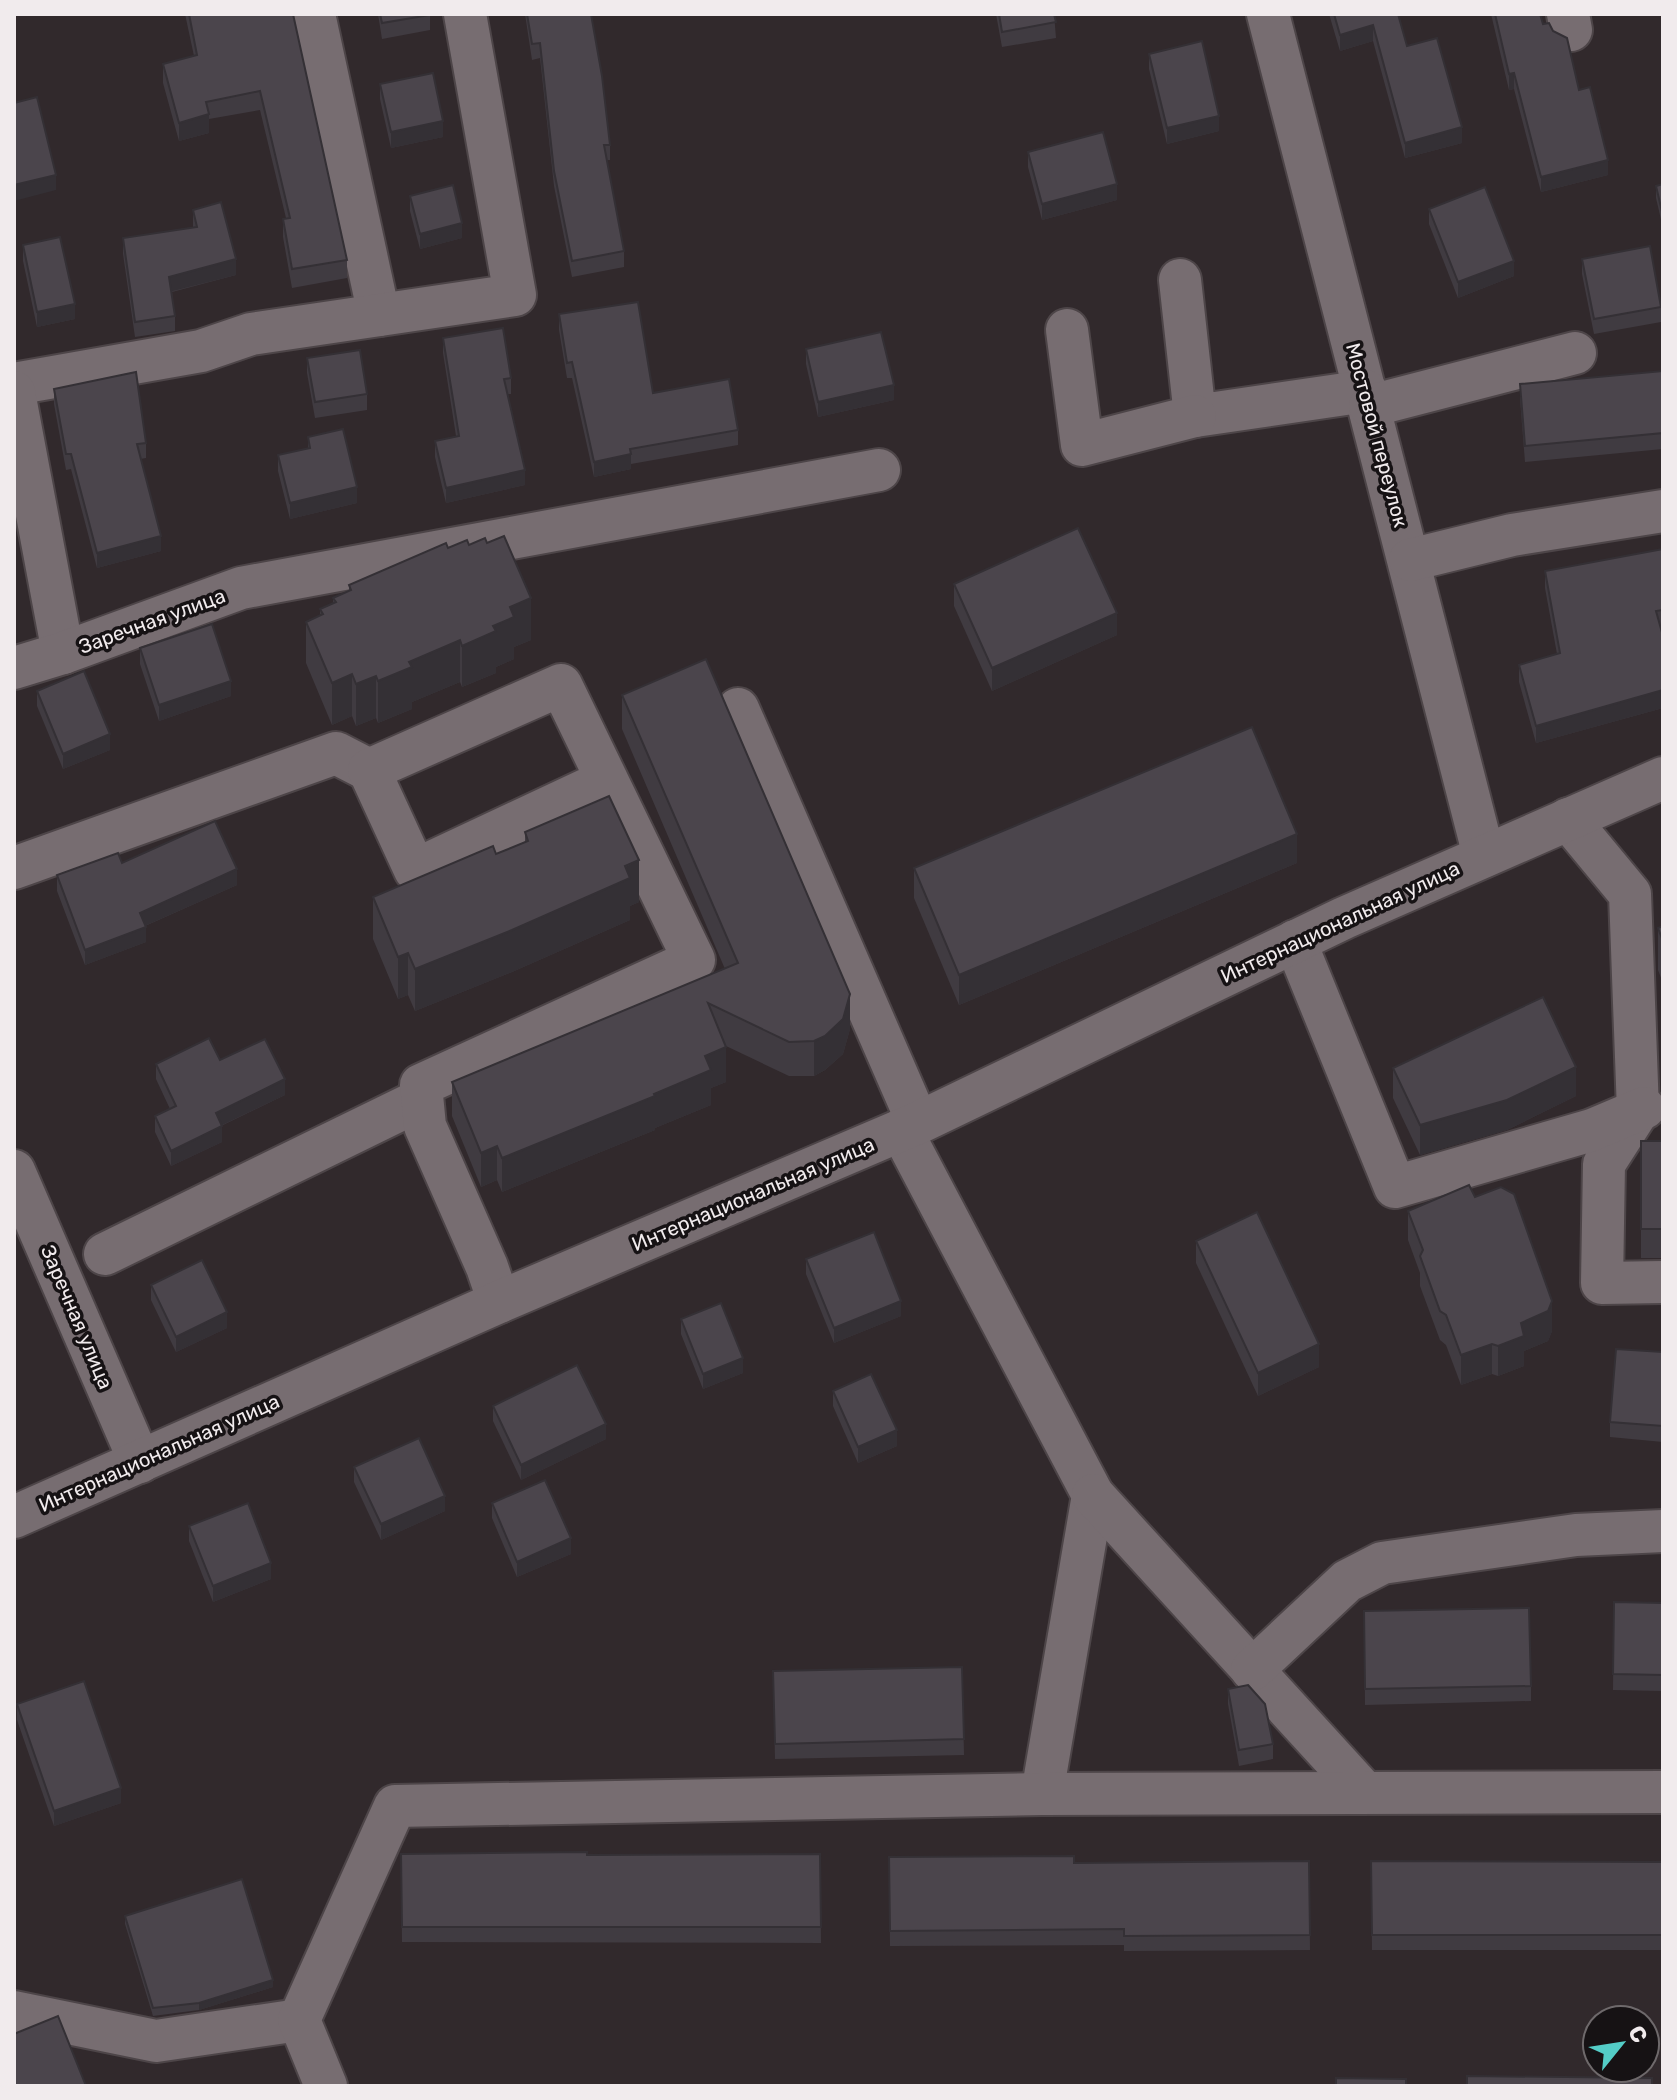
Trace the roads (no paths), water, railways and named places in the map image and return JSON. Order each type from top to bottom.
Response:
[{"type":"street","points":[[314,14],[379,315]]},
{"type":"street","points":[[14,384],[201,351],[251,334],[515,295],[465,14]]},
{"type":"street","name":"Мостовой переулок","points":[[1268,14],[1484,856]]},
{"type":"street","points":[[1180,280],[1195,416]]},
{"type":"street","points":[[1067,330],[1082,445],[1195,416],[1368,399],[1575,353]]},
{"type":"street","name":"Заречная улица","points":[[14,392],[63,653]]},
{"type":"street","name":"Заречная улица","points":[[14,668],[241,588],[879,470]]},
{"type":"street","points":[[1410,560],[1512,535],[1663,511]]},
{"type":"street","points":[[369,770],[561,685],[694,960],[421,1085],[425,1126],[487,1267],[499,1302]]},
{"type":"street","points":[[738,709],[910,1127],[1093,1495],[1364,1792]]},
{"type":"street","points":[[14,868],[336,753],[369,770],[415,870],[607,780]]},
{"type":"street","points":[[1484,856],[1663,778]]},
{"type":"street","points":[[1568,819],[1630,894],[1655,1107],[1604,1164],[1602,1283],[1663,1282]]},
{"type":"street","name":"Интернациональная улица","points":[[14,1517],[499,1302],[910,1127],[1295,941],[1484,856]]},
{"type":"street","points":[[1295,941],[1395,1187],[1592,1130],[1655,1107]]},
{"type":"street","points":[[105,1254],[422,1099]]},
{"type":"street","name":"Заречная улица","points":[[14,1171],[140,1462]]},
{"type":"street","points":[[1042,1794],[1093,1495]]},
{"type":"street","points":[[1252,1670],[1347,1581],[1382,1563],[1576,1535],[1663,1531]]},
{"type":"street","points":[[314,2086],[325,2086],[299,2020],[395,1806],[1042,1794],[1663,1792]]},
{"type":"street","points":[[14,2012],[156,2041],[299,2020]]}]
